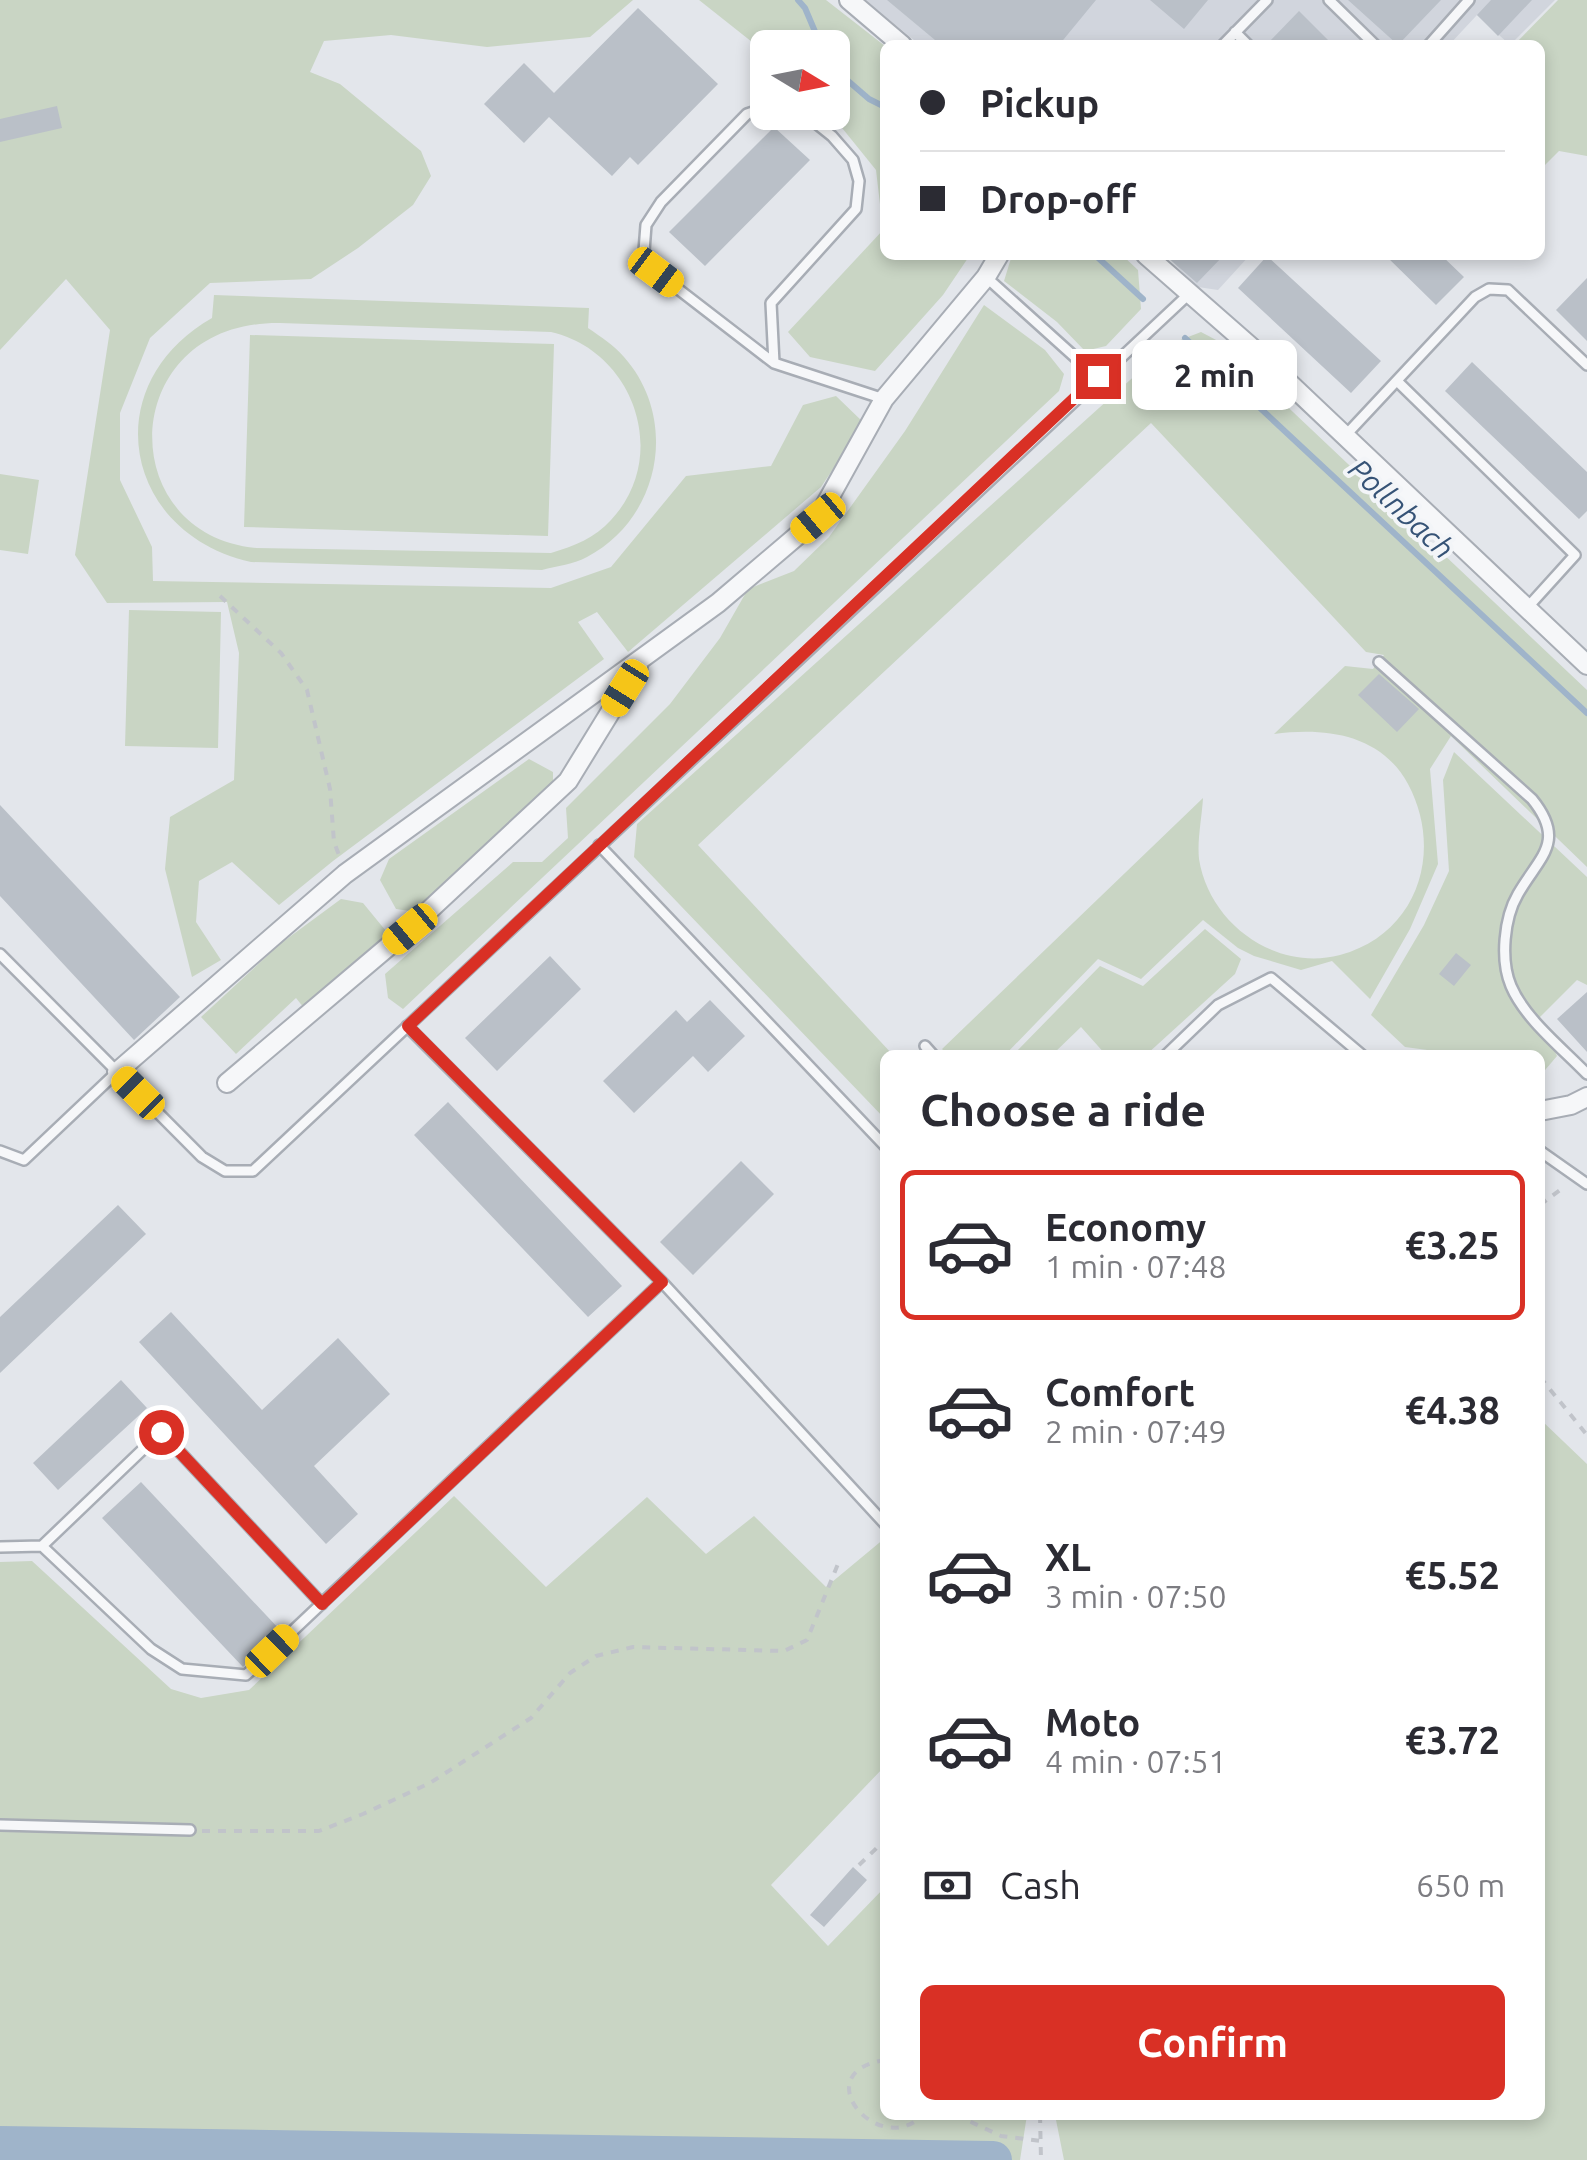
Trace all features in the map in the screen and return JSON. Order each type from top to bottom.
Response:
[{"type":"street","points":[[849,0],[896,40]]},
{"type":"street","points":[[117,1072],[345,874],[718,603],[818,518],[884,400],[997,260]]},
{"type":"street","points":[[1152,260],[1587,665]]},
{"type":"street","points":[[226,1083],[410,929],[568,781],[644,657]]},
{"type":"street","points":[[1545,1109],[1587,1098]]},
{"type":"lane","points":[[1228,40],[1267,0]]},
{"type":"lane","points":[[1329,0],[1370,40]]},
{"type":"lane","points":[[1433,40],[1469,0]]},
{"type":"lane","points":[[1235,32],[1243,40]]},
{"type":"lane","points":[[750,113],[661,202],[646,225],[644,250],[656,272],[774,363],[884,400]]},
{"type":"lane","points":[[774,363],[771,303],[856,209],[859,181],[853,160],[824,130]]},
{"type":"lane","points":[[986,276],[1098,376]]},
{"type":"lane","points":[[1345,436],[1475,297],[1489,289],[1508,290],[1587,366]]},
{"type":"lane","points":[[0,954],[202,1157],[225,1171],[252,1171],[1190,293]]},
{"type":"lane","points":[[1397,380],[1576,555],[1527,608]]},
{"type":"lane","points":[[1379,662],[1544,814],[1549,836],[1547,850],[1517,894],[1510,912],[1505,961],[1508,981],[1518,1000],[1587,1074]]},
{"type":"lane","points":[[599,846],[880,1141]]},
{"type":"lane","points":[[1171,1050],[1218,1005],[1271,978],[1356,1050]]},
{"type":"lane","points":[[408,1026],[662,1282],[880,1519]]},
{"type":"lane","points":[[924,1046],[928,1050]]},
{"type":"lane","points":[[0,1167],[4,1152],[24,1160],[117,1072]]},
{"type":"lane","points":[[1545,1155],[1587,1184]]},
{"type":"lane","points":[[42,1546],[151,1649],[182,1670],[246,1675],[662,1282]]},
{"type":"lane","points":[[0,1547],[42,1546],[161,1432],[322,1604]]},
{"type":"lane","points":[[0,1825],[190,1830]]},
{"type":"path","points":[[220,596],[281,653],[307,690],[330,789],[334,842],[345,874]]},
{"type":"path","points":[[1545,1382],[1587,1435]]},
{"type":"path","points":[[190,1830],[319,1830],[363,1814],[430,1782],[531,1718],[570,1673],[596,1656],[633,1647],[784,1650],[806,1640],[840,1558]]},
{"type":"path","points":[[859,1865],[880,1845]]},
{"type":"path","points":[[852,2116],[849,2091],[854,2078],[863,2068],[880,2062]]},
{"type":"path","points":[[905,2134],[920,2120]]},
{"type":"path","points":[[967,2120],[1001,2136],[1041,2141]]},
{"type":"path","points":[[1040,2120],[1041,2157]]},
{"type":"shaded area","points":[[865,0],[1555,0],[1515,40],[1504,40],[1477,15],[1454,40],[914,40]]},
{"type":"shaded area","points":[[1170,260],[1245,260],[1218,290],[1198,287]]},
{"type":"green space","points":[[0,0],[633,0],[590,37],[487,47],[391,35],[324,41],[310,72],[340,84],[421,151],[431,176],[413,205],[311,279],[210,283],[150,338],[120,413],[120,480],[152,547],[153,581],[551,588],[611,567],[686,476],[771,466],[803,405],[836,396],[864,423],[821,487],[628,652],[597,612],[578,622],[604,659],[279,905],[232,862],[199,881],[196,922],[221,960],[192,977],[165,869],[170,817],[234,780],[239,653],[227,602],[107,603],[75,555],[110,330],[66,279],[0,350]]},
{"type":"green space","points":[[699,0],[826,0],[880,42],[880,204],[876,170],[844,130],[850,130],[850,30],[750,30],[750,40]]},
{"type":"green space","points":[[1558,0],[1587,0],[1587,156],[1559,151],[1545,165],[1545,40],[1519,40]]},
{"type":"green space","points":[[880,233],[880,260],[967,260],[943,295],[875,371],[810,357],[788,332]]},
{"type":"green space","points":[[1010,260],[1127,260],[1138,270],[1141,309],[1106,346],[1085,351],[1057,322],[1004,281]]},
{"type":"green space","points":[[214,295],[589,308],[588,328],[624,357],[641,382],[652,409],[656,437],[654,466],[646,493],[632,518],[612,540],[582,559],[542,570],[251,562],[208,546],[174,521],[151,489],[140,454],[139,417],[151,380],[175,346],[212,318]],"holes":[[[280,323],[551,332],[580,343],[604,360],[635,409],[640,437],[639,466],[629,494],[611,520],[591,537],[551,553],[256,548],[209,534],[176,507],[157,470],[152,430],[163,390],[187,355],[226,332]]]},
{"type":"green space","points":[[984,305],[1045,350],[1064,374],[1059,391],[403,1009],[388,998],[385,974],[513,862],[542,862],[568,838],[566,808],[670,704],[720,638],[748,589],[794,571],[829,537],[905,431]]},
{"type":"green space","points":[[1201,332],[1218,341],[1587,690],[1587,867],[1451,736],[1430,769],[1438,864],[1410,929],[1370,999],[1332,961],[1301,970],[1254,956],[1203,920],[1141,979],[1098,959],[1010,1050],[942,1049],[1203,798],[1199,859],[1205,882],[1231,922],[1269,949],[1316,958],[1340,955],[1367,944],[1389,929],[1417,887],[1424,836],[1419,810],[1397,767],[1367,744],[1350,738],[1313,732],[1274,734],[1345,666],[1373,669],[1384,655],[1366,652],[1151,423],[698,845],[888,1050],[880,1050],[880,1114],[634,857],[637,824],[1170,344]]},
{"type":"green space","points":[[250,335],[554,344],[548,536],[244,527]]},
{"type":"green space","points":[[0,474],[39,480],[28,554],[0,550]]},
{"type":"green space","points":[[129,610],[221,612],[218,748],[125,746]]},
{"type":"green space","points":[[1454,752],[1587,877],[1587,985],[1577,980],[1539,1018],[1557,1056],[1545,1070],[1545,1050],[1405,1047],[1371,1015],[1424,925],[1449,871],[1443,780]]},
{"type":"green space","points":[[529,759],[553,772],[553,787],[417,912],[396,909],[380,880],[389,859]]},
{"type":"green space","points":[[341,899],[363,903],[386,931],[383,943],[304,1008],[296,998],[236,1054],[201,1017],[280,944]]},
{"type":"green space","points":[[1205,929],[1241,959],[1235,974],[1151,1050],[1102,1050],[1081,1027],[1057,1050],[1018,1050],[1100,966],[1143,986]]},
{"type":"green space","points":[[1545,1424],[1587,1464],[1587,2160],[1064,2160],[1056,2120],[1545,2120]]},
{"type":"green space","points":[[454,1496],[546,1587],[647,1497],[706,1554],[754,1516],[826,1587],[880,1542],[880,1771],[771,1885],[828,1946],[880,1892],[880,2120],[1026,2120],[1020,2160],[0,2160],[0,1562],[32,1561],[171,1689],[201,1698],[249,1690]]},
{"type":"building","points":[[887,0],[1096,0],[1063,40],[935,40]]},
{"type":"building","points":[[1150,0],[1208,0],[1184,29]]},
{"type":"building","points":[[1348,0],[1441,0],[1403,40],[1392,40]]},
{"type":"building","points":[[1491,0],[1532,0],[1498,36],[1477,15]]},
{"type":"building","points":[[638,8],[718,84],[638,165],[630,157],[612,176],[549,117],[524,143],[484,104],[524,63],[554,93]]},
{"type":"building","points":[[1299,11],[1328,40],[1271,40]]},
{"type":"building","points":[[57,106],[62,128],[0,142],[0,119]]},
{"type":"building","points":[[771,130],[777,130],[810,160],[705,266],[669,232]]},
{"type":"building","points":[[1171,260],[1219,260],[1197,283]]},
{"type":"building","points":[[1263,260],[1271,260],[1381,361],[1351,393],[1238,288]]},
{"type":"building","points":[[1390,260],[1446,260],[1464,277],[1436,305]]},
{"type":"building","points":[[1587,278],[1587,341],[1556,310]]},
{"type":"building","points":[[1472,362],[1587,472],[1587,511],[1579,519],[1445,391]]},
{"type":"building","points":[[1379,674],[1419,709],[1397,732],[1358,695]]},
{"type":"building","points":[[0,805],[180,997],[134,1040],[0,896]]},
{"type":"building","points":[[1456,953],[1471,965],[1454,986],[1439,974]]},
{"type":"building","points":[[550,956],[581,989],[497,1071],[465,1038]]},
{"type":"building","points":[[1587,992],[1587,1052],[1557,1019]]},
{"type":"building","points":[[710,1000],[745,1036],[708,1072],[693,1056],[634,1113],[603,1081],[676,1010],[687,1022]]},
{"type":"building","points":[[448,1102],[622,1286],[588,1317],[414,1135]]},
{"type":"building","points":[[741,1161],[774,1194],[693,1275],[660,1242]]},
{"type":"building","points":[[118,1205],[146,1234],[0,1373],[0,1317]]},
{"type":"building","points":[[171,1312],[262,1410],[338,1338],[390,1394],[314,1466],[358,1514],[326,1544],[139,1342]]},
{"type":"building","points":[[121,1380],[147,1408],[58,1490],[33,1463]]},
{"type":"building","points":[[141,1482],[281,1631],[243,1667],[102,1518]]},
{"type":"building","points":[[853,1867],[867,1880],[824,1927],[810,1915]]},
{"type":"waterway","name":"Pollnbach","points":[[798,0],[814,30]]},
{"type":"waterway","name":"Pollnbach","points":[[850,83],[880,104]]},
{"type":"waterway","name":"Pollnbach","points":[[1100,260],[1143,299]]},
{"type":"waterway","name":"Pollnbach","points":[[1185,338],[1587,713]]},
{"type":"waterway","points":[[0,2145],[993,2160]]},
{"type":"route","points":[[161,1432],[322,1604],[662,1282],[408,1026],[1098,376]]}]
